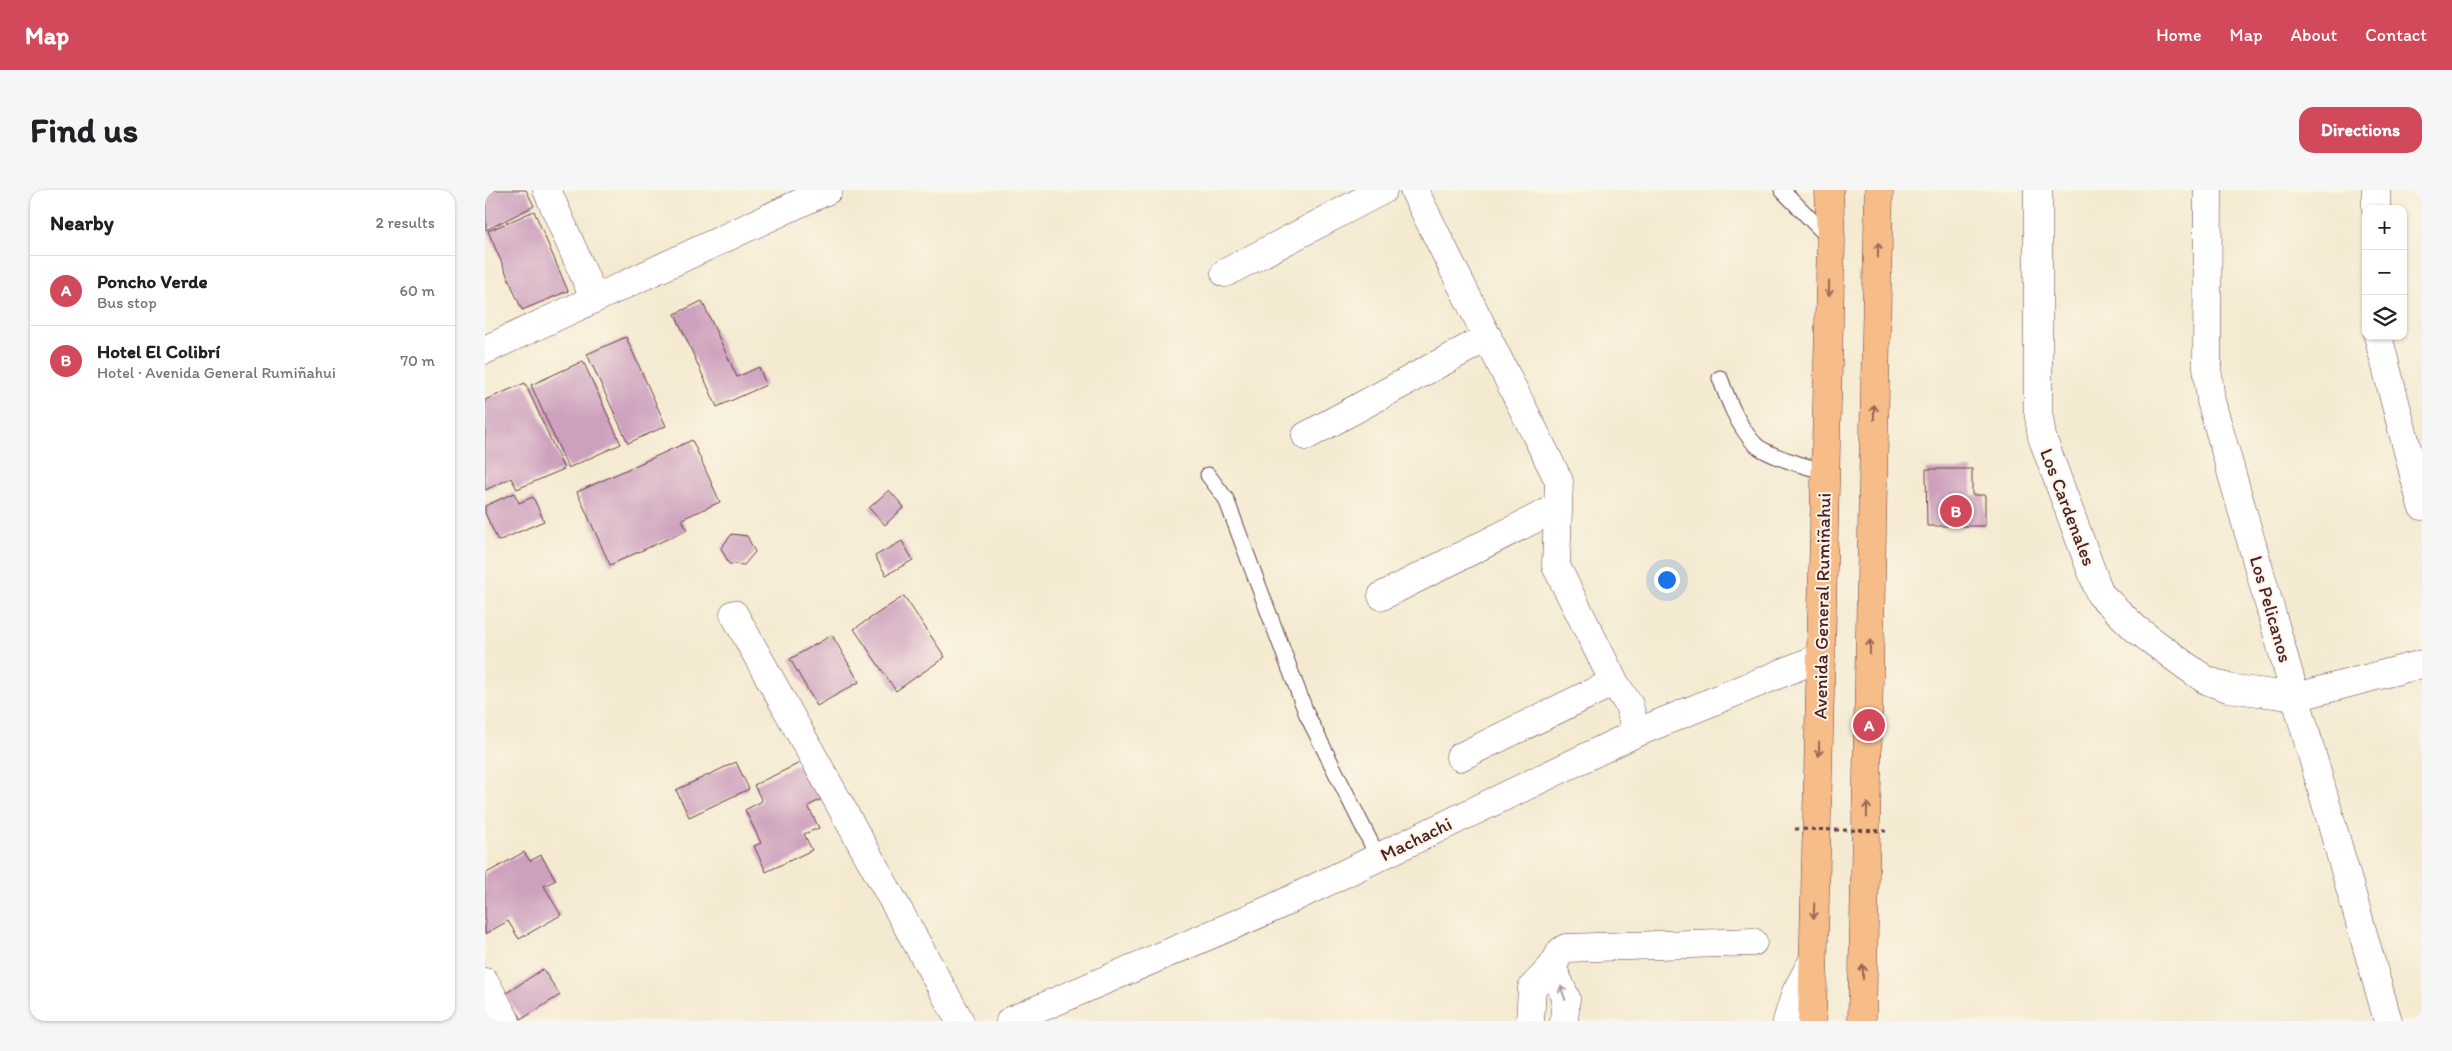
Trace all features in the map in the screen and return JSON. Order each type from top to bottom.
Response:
[{"type":"highway","name":"Avenida General Rumiñahui","points":[[1812,1021],[1831,240],[1829,190]]},
{"type":"highway","points":[[1862,1021],[1879,190]]},
{"type":"street","points":[[547,190],[594,298]]},
{"type":"street","points":[[485,350],[828,190]]},
{"type":"street","points":[[1225,273],[1383,190]]},
{"type":"street","points":[[1414,190],[1559,481],[1556,566],[1614,682],[1629,705],[1637,733]]},
{"type":"street","name":"Los Cardenales","points":[[2038,190],[2039,411],[2042,437],[2100,594],[2136,629],[2206,680],[2228,688],[2296,697]]},
{"type":"street","name":"Los Pelicanos","points":[[2208,190],[2207,366],[2211,401],[2388,1021]]},
{"type":"street","points":[[2376,190],[2376,205]]},
{"type":"street","points":[[1306,436],[1488,337]]},
{"type":"street","points":[[2379,340],[2422,506]]},
{"type":"street","points":[[1382,596],[1558,507]]},
{"type":"street","points":[[734,614],[960,1021]]},
{"type":"street","name":"Machachi","points":[[1010,1021],[1273,908],[1637,733],[1821,657]]},
{"type":"street","points":[[2296,697],[2422,664]]},
{"type":"street","points":[[1461,757],[1614,682]]},
{"type":"street","points":[[1530,1021],[1532,988],[1552,967],[1561,951],[1567,948],[1753,942]]},
{"type":"street","points":[[1787,1021],[1796,992],[1813,960]]},
{"type":"street","points":[[1552,967],[1566,998],[1564,1021]]},
{"type":"street","points":[[485,982],[506,1021]]},
{"type":"lane","points":[[1782,190],[1831,240]]},
{"type":"lane","points":[[1720,378],[1729,403],[1755,445],[1801,467],[1825,471]]},
{"type":"lane","points":[[1209,475],[1226,499],[1307,715],[1379,857]]},
{"type":"path","points":[[1795,829],[1885,831]]},
{"type":"building","points":[[485,190],[526,190],[534,206],[486,230]]},
{"type":"building","points":[[534,211],[568,291],[522,310],[488,231]]},
{"type":"building","points":[[702,301],[737,377],[759,367],[766,385],[717,407],[675,314]]},
{"type":"building","points":[[626,337],[666,426],[628,443],[587,354]]},
{"type":"building","points":[[583,361],[621,444],[568,468],[531,385]]},
{"type":"building","points":[[525,383],[564,469],[517,489],[511,478],[485,490],[485,400]]},
{"type":"building","points":[[692,440],[720,502],[682,519],[687,530],[610,565],[577,492]]},
{"type":"building","points":[[1926,469],[1972,469],[1972,495],[1985,495],[1985,526],[1927,526]]},
{"type":"building","points":[[889,490],[904,507],[885,525],[869,508]]},
{"type":"building","points":[[514,493],[519,503],[533,497],[544,521],[498,541],[485,513],[485,506]]},
{"type":"building","points":[[732,534],[747,536],[755,552],[744,565],[729,564],[721,548]]},
{"type":"building","points":[[902,541],[913,560],[886,575],[875,556]]},
{"type":"building","points":[[904,596],[945,657],[896,691],[854,629]]},
{"type":"building","points":[[832,635],[859,682],[817,706],[790,659]]},
{"type":"building","points":[[804,761],[822,799],[808,806],[819,828],[804,834],[812,850],[766,872],[754,846],[761,843],[745,810],[762,801],[754,785]]},
{"type":"building","points":[[736,762],[749,789],[689,817],[676,790]]},
{"type":"building","points":[[524,852],[530,861],[541,855],[556,880],[544,886],[561,915],[519,939],[508,921],[485,934],[485,874]]},
{"type":"building","points":[[543,969],[560,995],[522,1019],[505,994]]},
{"type":"place","name":"Hotel El Colibrí","points":[[1956,511]]},
{"type":"place","name":"Poncho Verde","points":[[1869,725]]}]
